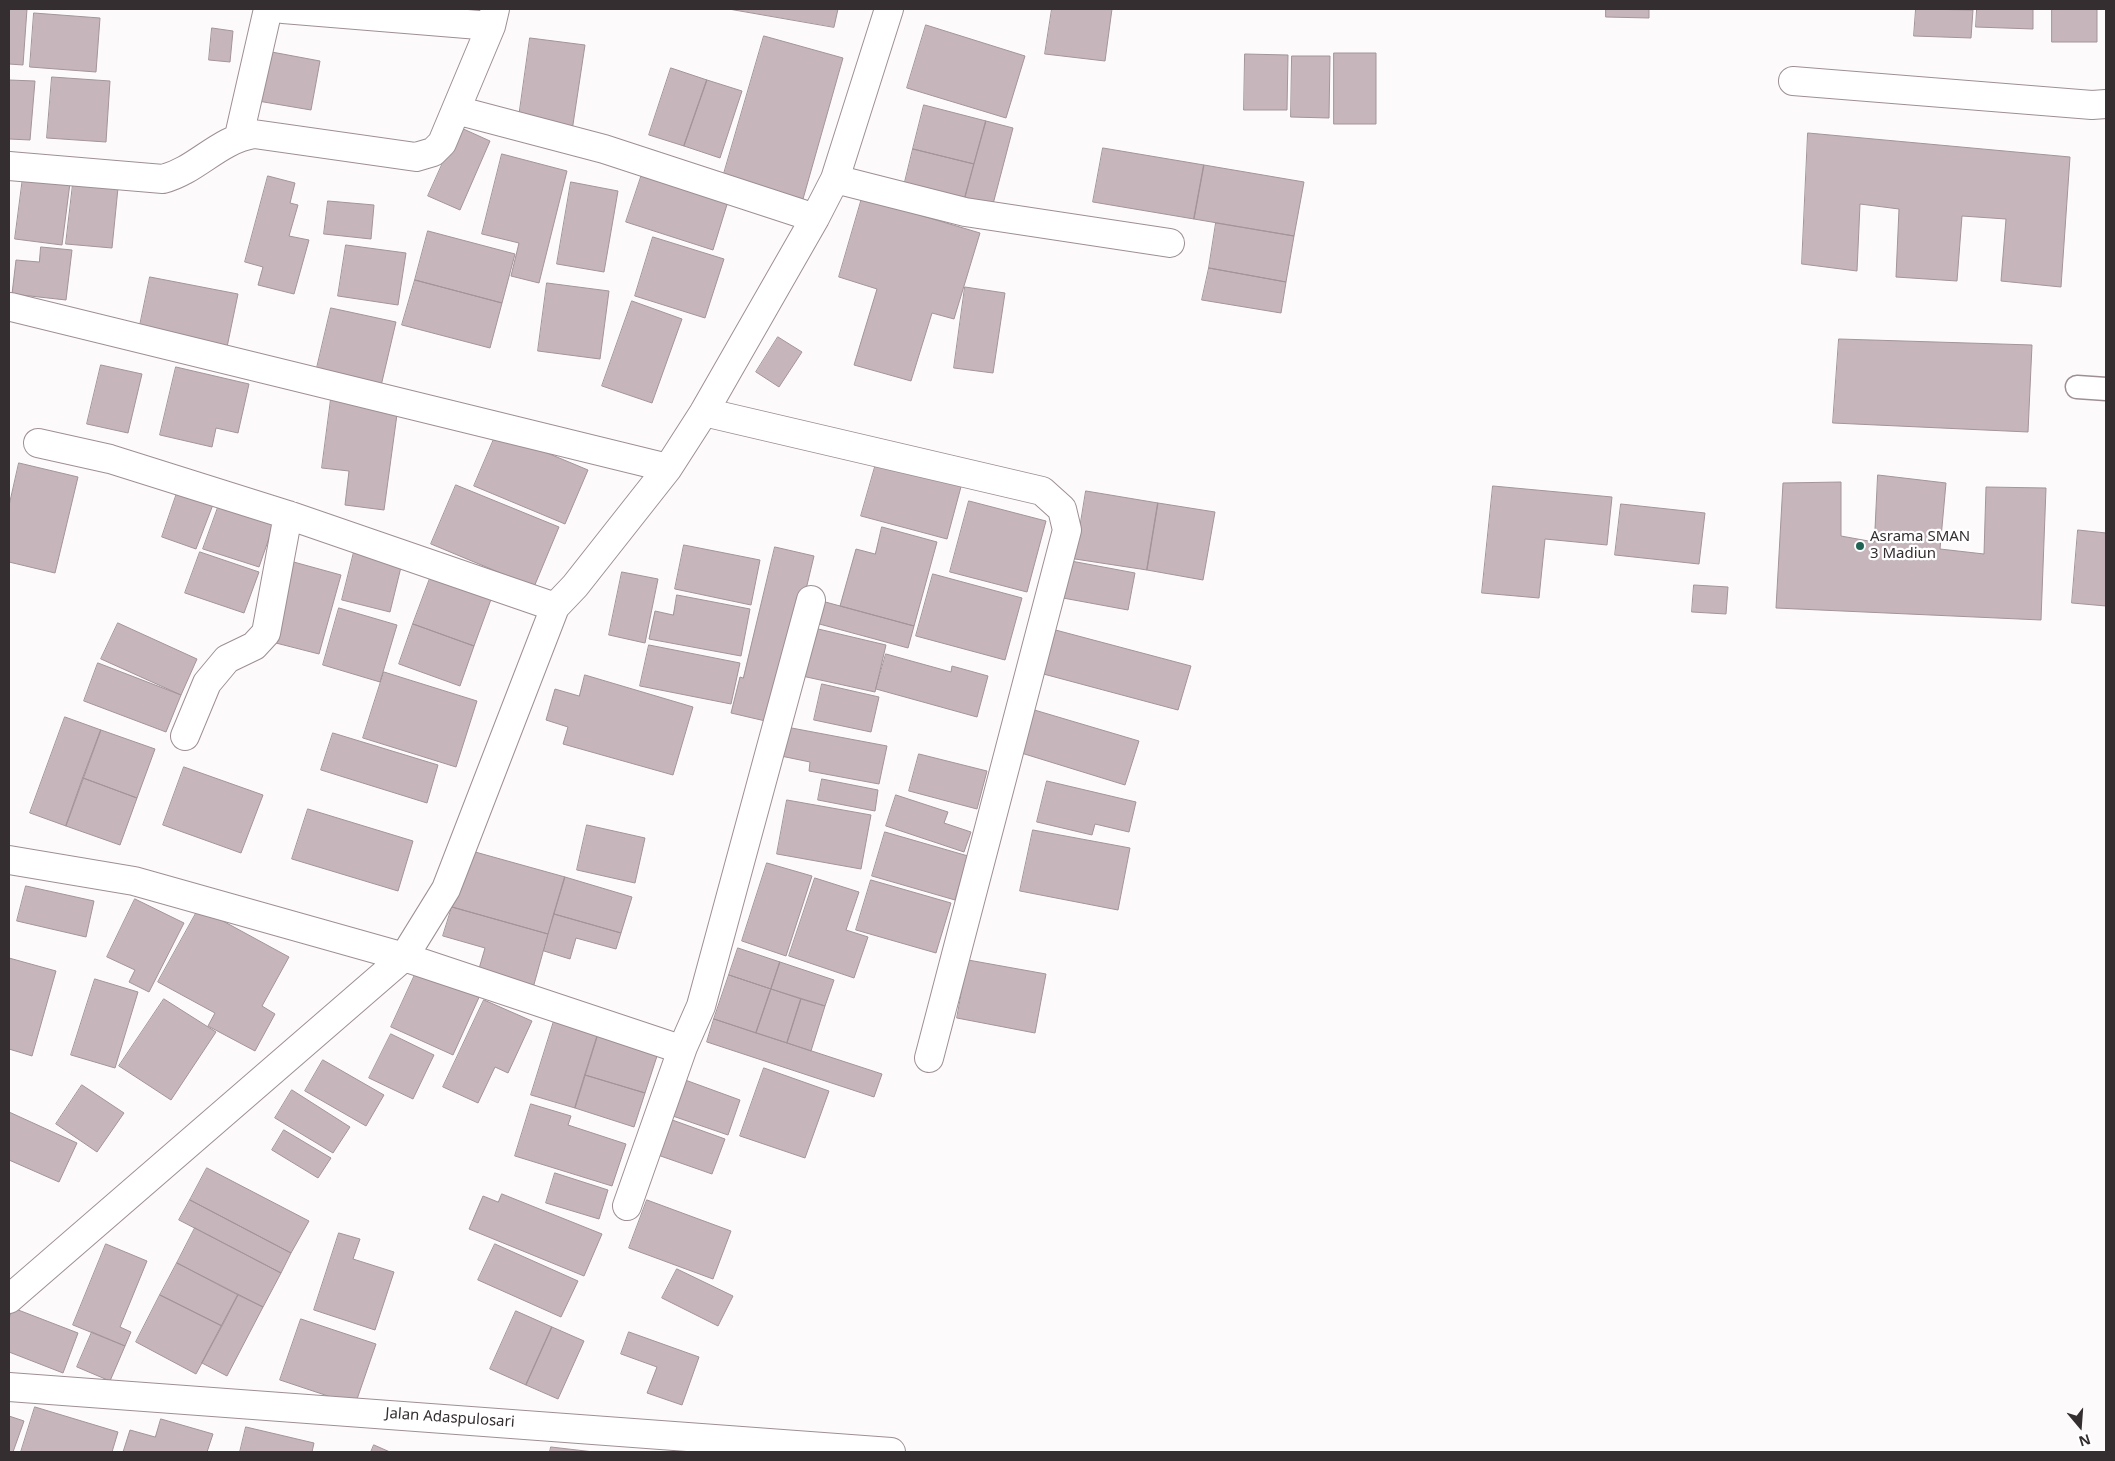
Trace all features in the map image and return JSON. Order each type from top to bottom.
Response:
[{"type":"street","points":[[239,136],[268,9]]},
{"type":"street","points":[[9,166],[163,179],[184,171],[239,136],[254,134],[416,157],[433,152],[442,143],[493,18],[283,9]]},
{"type":"street","points":[[9,1299],[404,957],[446,889],[555,607],[575,586],[668,468],[704,412],[816,218],[835,179],[889,9]]},
{"type":"street","points":[[1793,81],[2092,105],[2106,104]]},
{"type":"street","points":[[456,110],[604,149],[816,218]]},
{"type":"street","points":[[835,179],[965,212],[1170,243]]},
{"type":"street","points":[[11,307],[668,468]]},
{"type":"street","points":[[704,412],[1042,491],[1062,509],[1067,530],[929,1058]]},
{"type":"street","points":[[38,443],[110,458],[288,515],[555,607]]},
{"type":"street","points":[[185,736],[207,683],[227,659],[254,646],[266,633],[288,515]]},
{"type":"street","points":[[627,1206],[683,1047],[701,1006],[811,600]]},
{"type":"street","points":[[9,860],[134,881],[404,957],[670,1046],[683,1047]]},
{"type":"street","name":"Jalan Adaspulosari","points":[[9,1387],[603,1429],[891,1452]]},
{"type":"lane","points":[[2078,387],[2106,389]]},
{"type":"building","points":[[9,9],[27,9],[23,65],[9,64]]},
{"type":"building","points":[[729,9],[838,9],[834,27]]},
{"type":"building","points":[[1052,9],[1112,9],[1105,61],[1045,54]]},
{"type":"building","points":[[1606,9],[1649,9],[1649,18],[1606,17]]},
{"type":"building","points":[[1916,9],[1973,10],[1971,38],[1914,36]]},
{"type":"building","points":[[1977,9],[2033,9],[2033,29],[1976,27]]},
{"type":"building","points":[[2052,9],[2097,9],[2097,42],[2052,42]]},
{"type":"building","points":[[34,13],[100,18],[96,72],[30,67]]},
{"type":"building","points":[[926,25],[1025,56],[1006,118],[907,88]]},
{"type":"building","points":[[212,28],[233,31],[230,62],[209,60]]},
{"type":"building","points":[[764,36],[843,58],[803,199],[723,177]]},
{"type":"building","points":[[530,38],[585,45],[572,131],[518,124]]},
{"type":"building","points":[[261,50],[320,61],[311,110],[252,100]]},
{"type":"building","points":[[1334,53],[1376,53],[1376,124],[1334,124]]},
{"type":"building","points":[[1245,54],[1288,55],[1287,110],[1244,110]]},
{"type":"building","points":[[1292,56],[1330,56],[1329,118],[1291,117]]},
{"type":"building","points":[[671,68],[707,80],[684,146],[649,135]]},
{"type":"building","points":[[52,77],[110,81],[106,142],[47,138]]},
{"type":"building","points":[[9,80],[35,81],[30,140],[9,139]]},
{"type":"building","points":[[707,80],[742,91],[720,158],[684,146]]},
{"type":"building","points":[[924,105],[986,121],[974,164],[913,149]]},
{"type":"building","points":[[986,121],[1013,128],[992,208],[964,201]]},
{"type":"building","points":[[459,127],[490,141],[460,210],[428,196]]},
{"type":"building","points":[[1808,133],[2070,157],[2061,287],[2001,281],[2006,219],[1962,216],[1957,281],[1896,277],[1899,209],[1860,204],[1857,271],[1802,264]]},
{"type":"building","points":[[1103,148],[1204,165],[1194,219],[1093,202]]},
{"type":"building","points":[[913,149],[974,164],[964,201],[904,186]]},
{"type":"building","points":[[502,154],[567,171],[539,283],[511,276],[519,243],[482,234]]},
{"type":"building","points":[[1204,165],[1304,182],[1294,236],[1194,219]]},
{"type":"building","points":[[643,171],[729,198],[713,250],[626,222]]},
{"type":"building","points":[[268,176],[295,183],[290,203],[298,205],[289,236],[309,240],[294,294],[258,285],[263,267],[245,262]]},
{"type":"building","points":[[23,177],[70,183],[62,245],[15,239]]},
{"type":"building","points":[[571,182],[618,191],[604,272],[557,264]]},
{"type":"building","points":[[73,184],[118,188],[112,248],[66,244]]},
{"type":"building","points":[[862,198],[980,233],[954,319],[932,313],[911,381],[854,365],[877,289],[839,277]]},
{"type":"building","points":[[328,201],[374,205],[371,239],[324,234]]},
{"type":"building","points":[[1216,223],[1294,236],[1286,282],[1209,268]]},
{"type":"building","points":[[428,231],[515,254],[502,303],[415,280]]},
{"type":"building","points":[[653,237],[724,259],[705,318],[635,296]]},
{"type":"building","points":[[346,245],[406,253],[398,305],[338,296]]},
{"type":"building","points":[[41,247],[72,250],[66,300],[12,294],[16,260],[39,262]]},
{"type":"building","points":[[1209,268],[1286,282],[1281,313],[1202,300]]},
{"type":"building","points":[[150,277],[238,294],[226,352],[138,335]]},
{"type":"building","points":[[415,280],[502,303],[490,348],[402,325]]},
{"type":"building","points":[[547,283],[609,291],[600,359],[538,351]]},
{"type":"building","points":[[965,287],[1005,293],[993,373],[954,368]]},
{"type":"building","points":[[632,301],[682,319],[652,403],[602,386]]},
{"type":"building","points":[[331,308],[396,322],[381,386],[316,372]]},
{"type":"building","points":[[778,337],[802,352],[779,387],[756,372]]},
{"type":"building","points":[[1839,339],[2032,345],[2028,432],[1833,423]]},
{"type":"building","points":[[101,365],[142,374],[128,433],[87,424]]},
{"type":"building","points":[[176,367],[249,384],[238,433],[216,428],[212,447],[160,435]]},
{"type":"building","points":[[331,399],[398,407],[384,510],[345,505],[349,471],[322,468]]},
{"type":"building","points":[[497,432],[588,470],[565,524],[474,486]]},
{"type":"building","points":[[877,460],[962,483],[947,539],[861,516]]},
{"type":"building","points":[[19,463],[78,477],[55,573],[9,562],[9,506]]},
{"type":"building","name":"Asrama SMAN 3 Madiun","points":[[1878,475],[1946,483],[1940,549],[1984,554],[1986,487],[2046,488],[2041,620],[1776,608],[1783,483],[1841,482],[1841,536],[1874,542]]},
{"type":"building","points":[[456,485],[559,527],[534,587],[431,544]]},
{"type":"building","points":[[1493,486],[1612,497],[1607,545],[1545,539],[1539,598],[1482,593]]},
{"type":"building","points":[[178,490],[214,502],[196,549],[162,537]]},
{"type":"building","points":[[1086,491],[1158,503],[1147,570],[1075,559]]},
{"type":"building","points":[[969,501],[1046,521],[1027,592],[950,572]]},
{"type":"building","points":[[220,502],[275,521],[259,567],[203,549]]},
{"type":"building","points":[[1158,503],[1215,512],[1203,580],[1147,570]]},
{"type":"building","points":[[1621,504],[1705,513],[1699,564],[1615,555]]},
{"type":"building","points":[[882,527],[937,542],[914,626],[840,606],[856,549],[875,554]]},
{"type":"building","points":[[2078,530],[2106,533],[2106,606],[2072,603]]},
{"type":"building","points":[[684,545],[760,560],[751,605],[675,589]]},
{"type":"building","points":[[775,547],[814,556],[774,723],[731,713],[740,677],[743,678]]},
{"type":"building","points":[[355,548],[403,559],[390,612],[342,600]]},
{"type":"building","points":[[200,552],[259,572],[244,613],[185,593]]},
{"type":"building","points":[[290,561],[341,575],[319,654],[268,641]]},
{"type":"building","points":[[1071,561],[1135,573],[1128,610],[1063,598]]},
{"type":"building","points":[[622,572],[658,579],[645,643],[609,635]]},
{"type":"building","points":[[432,573],[493,594],[474,646],[413,624]]},
{"type":"building","points":[[933,574],[1022,598],[1005,660],[916,636]]},
{"type":"building","points":[[1694,585],[1728,587],[1726,614],[1692,612]]},
{"type":"building","points":[[677,595],[750,609],[741,656],[649,639],[655,611],[673,615]]},
{"type":"building","points":[[818,600],[914,626],[908,648],[812,622]]},
{"type":"building","points":[[339,608],[397,625],[380,682],[323,665]]},
{"type":"building","points":[[118,623],[197,659],[181,695],[101,659]]},
{"type":"building","points":[[413,624],[474,646],[460,686],[399,664]]},
{"type":"building","points":[[814,628],[886,645],[875,692],[802,676]]},
{"type":"building","points":[[1048,628],[1191,666],[1178,710],[1036,672]]},
{"type":"building","points":[[649,645],[740,663],[731,704],[640,686]]},
{"type":"building","points":[[886,654],[951,672],[952,666],[988,676],[977,717],[876,689]]},
{"type":"building","points":[[98,663],[181,695],[166,732],[84,701]]},
{"type":"building","points":[[384,672],[477,701],[456,767],[363,738]]},
{"type":"building","points":[[585,675],[693,707],[673,775],[563,744],[568,727],[546,720],[555,689],[579,696]]},
{"type":"building","points":[[822,684],[879,697],[871,732],[814,720]]},
{"type":"building","points":[[1031,709],[1139,741],[1125,785],[1018,752]]},
{"type":"building","points":[[65,717],[101,730],[66,826],[30,813]]},
{"type":"building","points":[[781,726],[887,746],[879,784],[809,771],[810,762],[776,755]]},
{"type":"building","points":[[101,730],[155,749],[137,798],[83,778]]},
{"type":"building","points":[[333,733],[438,765],[427,803],[321,770]]},
{"type":"building","points":[[919,754],[987,771],[977,809],[909,791]]},
{"type":"building","points":[[184,767],[263,795],[241,853],[163,825]]},
{"type":"building","points":[[83,778],[137,798],[120,845],[66,826]]},
{"type":"building","points":[[822,779],[878,790],[875,811],[818,800]]},
{"type":"building","points":[[1047,781],[1136,802],[1129,832],[1095,824],[1092,835],[1037,822]]},
{"type":"building","points":[[896,795],[948,812],[944,823],[971,832],[964,852],[886,826]]},
{"type":"building","points":[[787,800],[871,815],[861,869],[777,854]]},
{"type":"building","points":[[308,809],[413,841],[398,891],[292,859]]},
{"type":"building","points":[[587,825],[645,838],[635,883],[577,870]]},
{"type":"building","points":[[1033,830],[1130,848],[1118,910],[1020,891]]},
{"type":"building","points":[[885,832],[968,856],[955,900],[872,876]]},
{"type":"building","points":[[468,850],[565,877],[548,934],[452,907]]},
{"type":"building","points":[[767,863],[812,876],[786,956],[742,941]]},
{"type":"building","points":[[565,877],[632,897],[621,933],[554,914]]},
{"type":"building","points":[[815,878],[859,892],[846,930],[868,937],[854,978],[789,956]]},
{"type":"building","points":[[871,880],[951,903],[936,953],[856,930]]},
{"type":"building","points":[[26,886],[94,901],[86,937],[17,921]]},
{"type":"building","points":[[135,899],[184,923],[149,992],[129,982],[135,970],[107,957]]},
{"type":"building","points":[[452,907],[548,934],[533,988],[478,972],[485,948],[443,936]]},
{"type":"building","points":[[199,908],[289,957],[262,1006],[275,1014],[255,1051],[208,1026],[215,1013],[158,982]]},
{"type":"building","points":[[554,914],[621,933],[616,949],[576,938],[570,959],[544,951]]},
{"type":"building","points":[[738,948],[780,962],[771,989],[729,975]]},
{"type":"building","points":[[9,958],[56,971],[32,1056],[9,1049]]},
{"type":"building","points":[[968,960],[1046,974],[1035,1033],[957,1018]]},
{"type":"building","points":[[780,962],[834,980],[825,1006],[771,989]]},
{"type":"building","points":[[419,966],[481,993],[453,1055],[391,1027]]},
{"type":"building","points":[[729,975],[771,989],[756,1033],[714,1019]]},
{"type":"building","points":[[95,979],[138,992],[115,1068],[71,1055]]},
{"type":"building","points":[[771,989],[801,999],[787,1043],[756,1033]]},
{"type":"building","points":[[164,999],[216,1032],[171,1100],[119,1066]]},
{"type":"building","points":[[801,999],[825,1006],[811,1051],[787,1043]]},
{"type":"building","points":[[484,1000],[532,1021],[508,1073],[495,1067],[478,1103],[443,1087]]},
{"type":"building","points":[[714,1019],[882,1074],[874,1097],[707,1042]]},
{"type":"building","points":[[554,1021],[598,1034],[575,1108],[531,1095]]},
{"type":"building","points":[[391,1034],[434,1055],[413,1099],[369,1078]]},
{"type":"building","points":[[598,1034],[658,1053],[645,1093],[585,1075]]},
{"type":"building","points":[[323,1060],[384,1095],[366,1126],[305,1091]]},
{"type":"building","points":[[764,1068],[829,1091],[805,1158],[740,1136]]},
{"type":"building","points":[[585,1075],[645,1093],[634,1127],[575,1108]]},
{"type":"building","points":[[677,1077],[740,1100],[728,1135],[664,1113]]},
{"type":"building","points":[[82,1085],[124,1113],[97,1152],[56,1124]]},
{"type":"building","points":[[292,1090],[350,1127],[333,1153],[275,1118]]},
{"type":"building","points":[[531,1104],[571,1116],[568,1125],[626,1144],[612,1186],[515,1156]]},
{"type":"building","points":[[9,1112],[77,1143],[59,1182],[9,1160]]},
{"type":"building","points":[[664,1117],[725,1139],[712,1174],[652,1153]]},
{"type":"building","points":[[284,1130],[331,1158],[318,1178],[272,1150]]},
{"type":"building","points":[[207,1168],[309,1221],[291,1253],[190,1200]]},
{"type":"building","points":[[555,1173],[608,1190],[599,1219],[546,1203]]},
{"type":"building","points":[[502,1194],[602,1234],[584,1276],[469,1229],[483,1196],[498,1202]]},
{"type":"building","points":[[190,1200],[291,1253],[281,1273],[179,1220]]},
{"type":"building","points":[[647,1200],[731,1231],[713,1279],[629,1248]]},
{"type":"building","points":[[195,1228],[281,1273],[263,1307],[177,1263]]},
{"type":"building","points":[[339,1233],[360,1239],[353,1259],[394,1272],[375,1330],[314,1310]]},
{"type":"building","points":[[106,1244],[147,1261],[120,1327],[131,1332],[125,1346],[73,1325]]},
{"type":"building","points":[[495,1244],[578,1281],[561,1317],[478,1280]]},
{"type":"building","points":[[177,1263],[238,1295],[222,1326],[160,1295]]},
{"type":"building","points":[[677,1269],[733,1296],[718,1326],[662,1298]]},
{"type":"building","points":[[160,1295],[222,1326],[196,1374],[136,1342]]},
{"type":"building","points":[[238,1295],[263,1307],[227,1376],[202,1363]]},
{"type":"building","points":[[13,1308],[78,1333],[63,1373],[9,1352],[9,1319]]},
{"type":"building","points":[[516,1311],[552,1327],[526,1385],[490,1369]]},
{"type":"building","points":[[301,1319],[376,1344],[355,1405],[280,1380]]},
{"type":"building","points":[[552,1327],[584,1341],[558,1399],[526,1385]]},
{"type":"building","points":[[92,1332],[125,1346],[110,1381],[77,1367]]},
{"type":"building","points":[[629,1332],[699,1357],[682,1405],[647,1393],[657,1367],[621,1354]]},
{"type":"building","points":[[35,1407],[118,1432],[112,1452],[21,1452]]},
{"type":"building","points":[[9,1416],[24,1421],[13,1452],[9,1452]]},
{"type":"building","points":[[161,1419],[213,1434],[207,1452],[123,1452],[130,1430],[155,1437]]},
{"type":"building","points":[[246,1427],[314,1443],[312,1452],[240,1452]]},
{"type":"building","points":[[374,1445],[390,1452],[371,1452]]},
{"type":"building","points":[[551,1447],[594,1452],[550,1452]]},
{"type":"place","name":"Asrama SMAN 3 Madiun","points":[[1860,546]]}]
